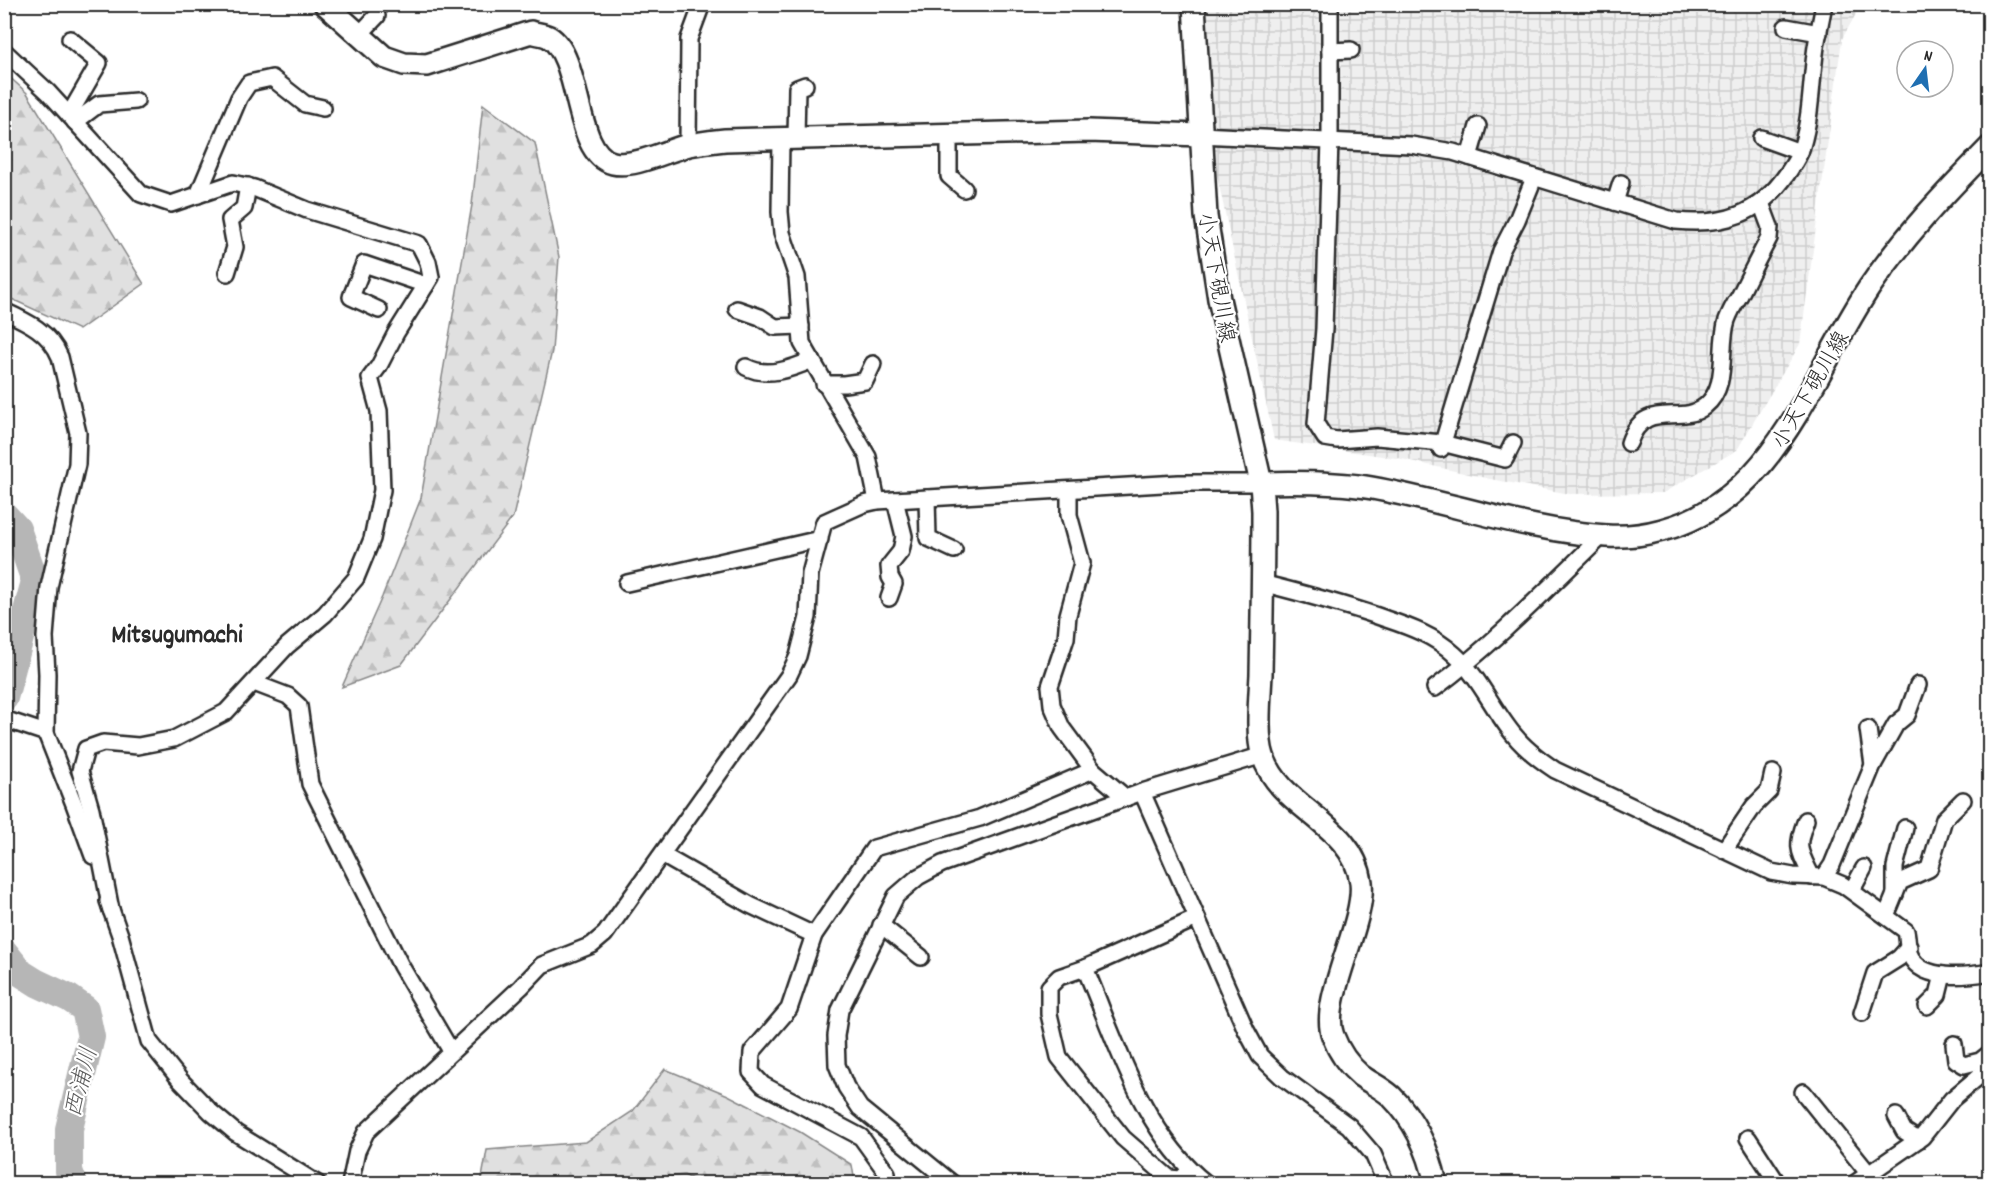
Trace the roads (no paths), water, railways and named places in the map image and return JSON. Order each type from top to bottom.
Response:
[{"type":"main road","points":[[325,4],[384,57],[404,64],[427,65],[531,32],[548,37],[562,51],[595,151],[611,163],[625,164],[688,145],[725,140],[1089,131],[1200,135]]},
{"type":"main road","name":"小天下硯川線","points":[[1194,4],[1206,216],[1219,299],[1261,483],[1322,482],[1372,488],[1568,533],[1640,536],[1681,525],[1720,504],[1772,453],[1791,425],[1839,335],[1885,265],[1921,219],[1989,147]]},
{"type":"main road","points":[[1261,483],[1263,511],[1260,711],[1263,755],[1274,779],[1340,837],[1355,861],[1361,882],[1359,908],[1332,1005],[1331,1032],[1341,1054],[1360,1075],[1389,1095],[1417,1128],[1432,1164],[1436,1184]]},
{"type":"street","points":[[688,145],[689,39],[702,4]]},
{"type":"street","points":[[1330,4],[1330,141],[1324,329],[1316,424],[1325,438],[1337,440],[1377,437],[1442,446],[1505,459],[1513,443]]},
{"type":"street","points":[[1200,135],[1412,145],[1453,152],[1676,221],[1701,223],[1721,220],[1742,214],[1761,203],[1780,184],[1800,152],[1808,122],[1824,4]]},
{"type":"street","points":[[359,35],[377,16]]},
{"type":"street","points":[[1786,27],[1819,33]]},
{"type":"street","points":[[70,39],[99,63],[72,119]]},
{"type":"street","points":[[4,51],[48,92],[141,194],[171,204],[233,183],[248,186],[307,210],[419,244],[428,262],[431,277],[370,378],[379,411],[382,490],[372,539],[356,578],[325,614],[286,646],[226,712],[174,739],[138,746],[103,742],[86,749],[80,771],[91,809],[111,910]]},
{"type":"street","points":[[1330,51],[1351,51]]},
{"type":"street","points":[[198,195],[239,98],[249,83],[272,78],[305,104],[323,108]]},
{"type":"street","points":[[805,85],[797,88],[788,139],[780,212],[782,233],[797,277],[802,343],[868,457],[877,501]]},
{"type":"street","points":[[72,119],[99,104],[136,101]]},
{"type":"street","points":[[1469,157],[1478,126]]},
{"type":"street","points":[[948,135],[949,176],[963,189]]},
{"type":"street","points":[[1761,138],[1800,152]]},
{"type":"street","points":[[1442,446],[1501,251],[1517,220],[1534,178]]},
{"type":"street","points":[[1615,202],[1621,183]]},
{"type":"street","points":[[227,273],[235,247],[230,220],[244,208],[248,186]]},
{"type":"street","points":[[1629,443],[1634,429],[1646,419],[1691,412],[1705,407],[1717,391],[1722,374],[1722,347],[1727,319],[1769,238],[1770,226],[1761,203]]},
{"type":"street","points":[[379,310],[351,297],[364,264],[426,285]]},
{"type":"street","points":[[737,309],[760,317],[775,327],[801,326]]},
{"type":"street","points":[[4,311],[37,327],[55,346],[60,357],[78,433],[77,464],[49,587],[45,636],[46,734],[74,804],[111,910],[149,1041],[181,1081],[211,1112],[236,1133],[318,1184]]},
{"type":"street","points":[[746,367],[754,371],[776,372],[794,368],[812,360]]},
{"type":"street","points":[[824,384],[865,381],[873,364]]},
{"type":"street","points":[[350,1184],[357,1151],[366,1132],[542,965],[592,945],[605,934],[662,855],[789,675],[798,656],[808,617],[810,574],[824,522],[864,504],[877,501],[1179,483],[1261,483]]},
{"type":"street","points":[[1069,490],[1069,515],[1082,563],[1072,597],[1066,638],[1050,686],[1052,705],[1062,728],[1093,770],[1126,798]]},
{"type":"street","points":[[927,498],[928,538],[954,550]]},
{"type":"street","points":[[889,598],[894,585],[890,577],[889,566],[902,551],[904,536],[895,500]]},
{"type":"street","points":[[1435,688],[1464,666],[1524,612],[1602,536]]},
{"type":"street","points":[[627,584],[820,538]]},
{"type":"street","points":[[1262,583],[1349,606],[1437,640],[1456,655],[1486,693],[1513,735],[1535,756],[1555,770],[1771,872],[1818,877],[1852,890],[1906,931],[1910,955],[1918,965],[1933,973],[1967,976],[1989,972]]},
{"type":"street","points":[[254,683],[288,696],[299,706],[310,783],[401,966],[451,1051]]},
{"type":"street","points":[[1818,877],[1832,866],[1873,765],[1896,724],[1907,715],[1918,685]]},
{"type":"street","points":[[4,719],[46,734]]},
{"type":"street","points":[[1868,729],[1873,765]]},
{"type":"street","points":[[953,1184],[860,1108],[846,1087],[837,1065],[836,1036],[840,1010],[896,896],[918,878],[942,864],[1142,792],[1263,755]]},
{"type":"street","points":[[887,1184],[887,1173],[861,1137],[764,1085],[751,1072],[752,1052],[789,1009],[814,935],[874,848],[980,818],[1093,770]]},
{"type":"street","points":[[1724,850],[1754,806],[1769,791],[1773,773]]},
{"type":"street","points":[[1142,792],[1246,1030],[1260,1056],[1282,1077],[1349,1126],[1372,1154],[1386,1184]]},
{"type":"street","points":[[1886,916],[1900,882],[1929,869],[1944,819],[1963,800]]},
{"type":"street","points":[[1806,820],[1798,841],[1803,858],[1818,877]]},
{"type":"street","points":[[1895,894],[1895,867],[1905,828]]},
{"type":"street","points":[[662,855],[750,905],[814,935]]},
{"type":"street","points":[[1852,890],[1864,868]]},
{"type":"street","points":[[1190,1170],[1181,1179],[1169,1178],[1123,1138],[1059,1057],[1048,1014],[1049,987],[1059,977],[1085,968],[1197,918]]},
{"type":"street","points":[[880,925],[921,957]]},
{"type":"street","points":[[1862,1013],[1875,973],[1899,958],[1909,947]]},
{"type":"street","points":[[1085,968],[1125,1064],[1153,1123],[1190,1170],[1207,1184]]},
{"type":"street","points":[[1927,1006],[1938,995],[1943,975]]},
{"type":"street","points":[[1954,1044],[1956,1060],[1964,1065],[1980,1061],[1989,1053]]},
{"type":"street","points":[[1854,1184],[1918,1140],[1952,1099],[1989,1067]]},
{"type":"street","points":[[1803,1092],[1869,1174]]},
{"type":"street","points":[[1896,1116],[1904,1131],[1918,1140]]},
{"type":"street","points":[[1748,1138],[1778,1184]]},
{"type":"waterway","name":"西浦川","points":[[4,515],[17,529],[35,581],[4,698]]},
{"type":"waterway","name":"西浦川","points":[[4,952],[21,973],[85,1009],[91,1037],[69,1129],[69,1171],[74,1184]]},
{"type":"district","name":"Mitsugumachi","points":[[177,633]]}]
